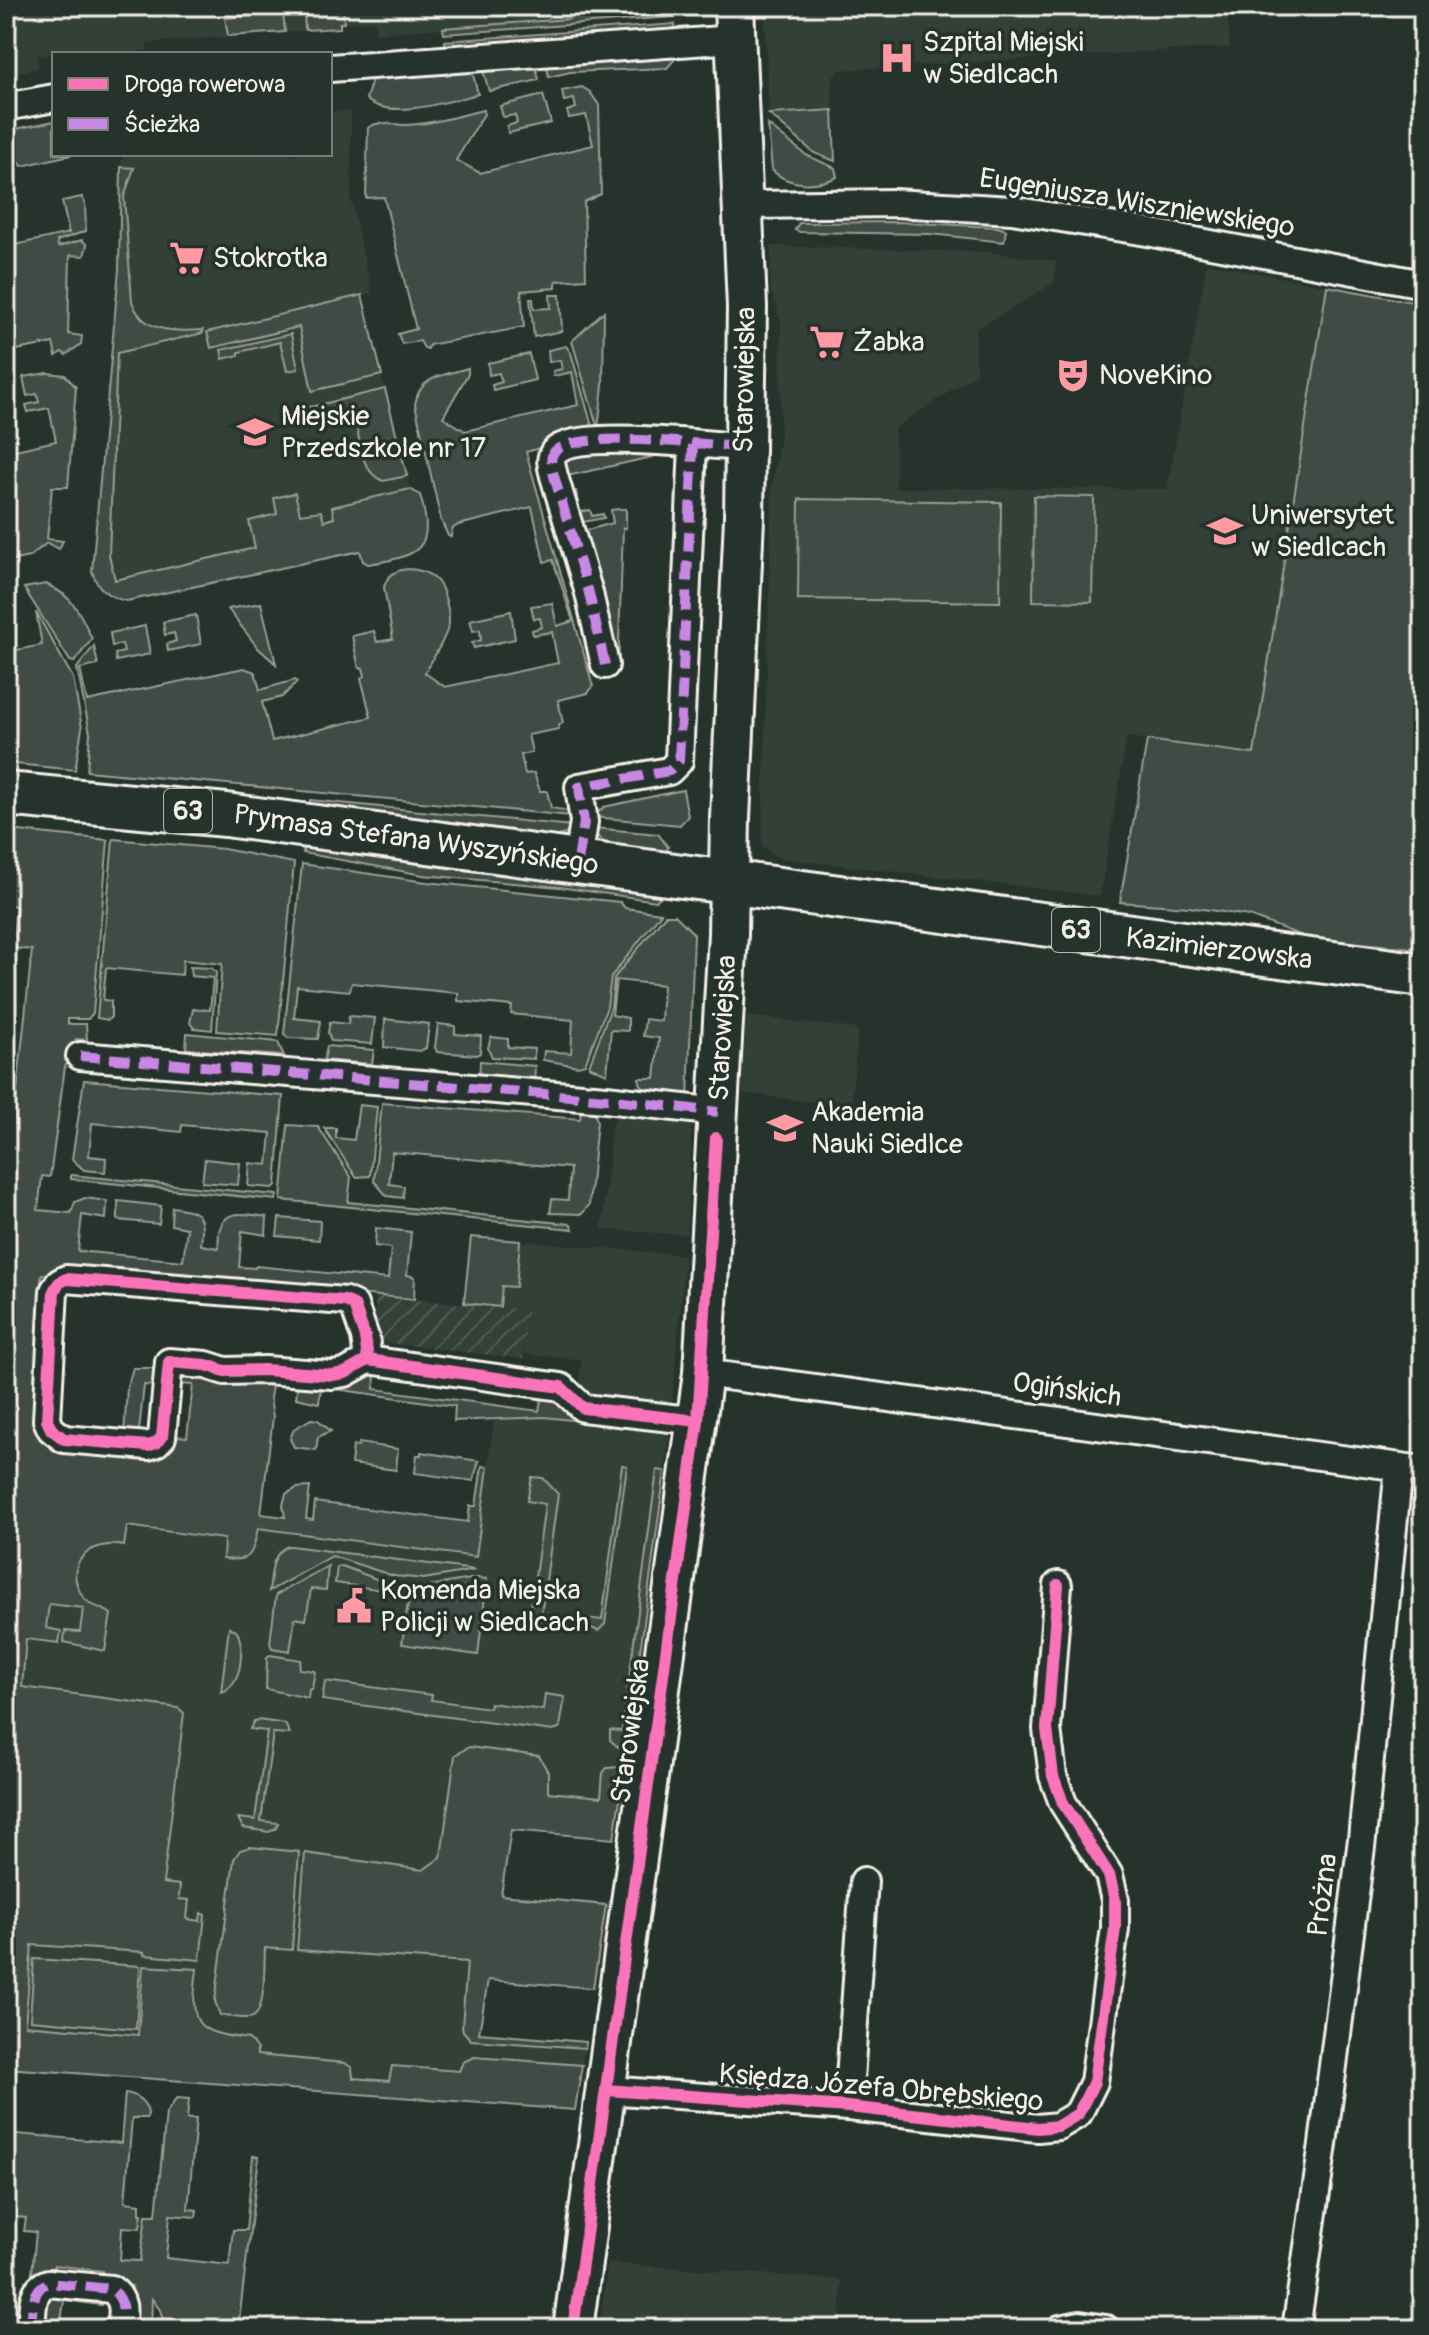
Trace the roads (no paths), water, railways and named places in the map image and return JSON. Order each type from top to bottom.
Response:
[{"type":"main road","name":"Starowiejska","points":[[573,2329],[703,1373],[730,882],[745,447],[747,307],[734,23]]},
{"type":"main road","name":"Prymasa Stefana Wyszyńskiego","points":[[6,794],[226,815],[730,882]]},
{"type":"main road","name":"Kazimierzowska","points":[[730,882],[1423,975]]},
{"type":"street","points":[[332,68],[734,23]]},
{"type":"street","points":[[6,107],[52,98]]},
{"type":"street","name":"Eugeniusza Wiszniewskiego","points":[[744,205],[894,203],[1012,210],[1423,284]]},
{"type":"street","points":[[605,665],[589,593],[554,476],[553,453],[596,439],[745,447]]},
{"type":"street","points":[[578,861],[584,822],[579,787],[669,771],[679,761],[693,445]]},
{"type":"street","points":[[80,1056],[606,1099],[718,1112]]},
{"type":"street","points":[[368,1360],[358,1314],[354,1305],[345,1301],[66,1279],[54,1291],[47,1420],[51,1429],[64,1439],[148,1446],[162,1437],[169,1362],[206,1365],[225,1371],[265,1370],[332,1375],[345,1373],[368,1360],[561,1387],[583,1408],[698,1421]]},
{"type":"street","name":"Ogińskich","points":[[703,1373],[1411,1469]]},
{"type":"street","name":"Próżna","points":[[1296,2329],[1411,1469]]},
{"type":"street","name":"Księdza Józefa Obrębskiego","points":[[606,2090],[848,2107],[1038,2128],[1058,2126],[1078,2114],[1094,2082],[1115,1928],[1115,1900],[1109,1875],[1063,1803],[1053,1776],[1047,1729],[1058,1585]]},
{"type":"street","points":[[848,2107],[864,1881]]},
{"type":"street","points":[[31,2329],[35,2295],[40,2286],[48,2283],[111,2289],[118,2294],[122,2303],[121,2329]]},
{"type":"street","points":[[1060,2329],[1080,2325],[1106,2329]]},
{"type":"place","name":"Szpital Miejski w Siedlcach","points":[[897,58]]},
{"type":"place","name":"Stokrotka","points":[[187,258]]},
{"type":"place","name":"Żabka","points":[[827,342]]},
{"type":"place","name":"NoveKino","points":[[1073,375]]},
{"type":"place","name":"Miejskie Przedszkole nr 17","points":[[255,432]]},
{"type":"place","name":"Uniwersytet w Siedlcach","points":[[1225,531]]},
{"type":"place","name":"Akademia Nauki Siedlce","points":[[785,1128]]},
{"type":"place","name":"Komenda Miejska Policji w Siedlcach","points":[[354,1606]]}]
